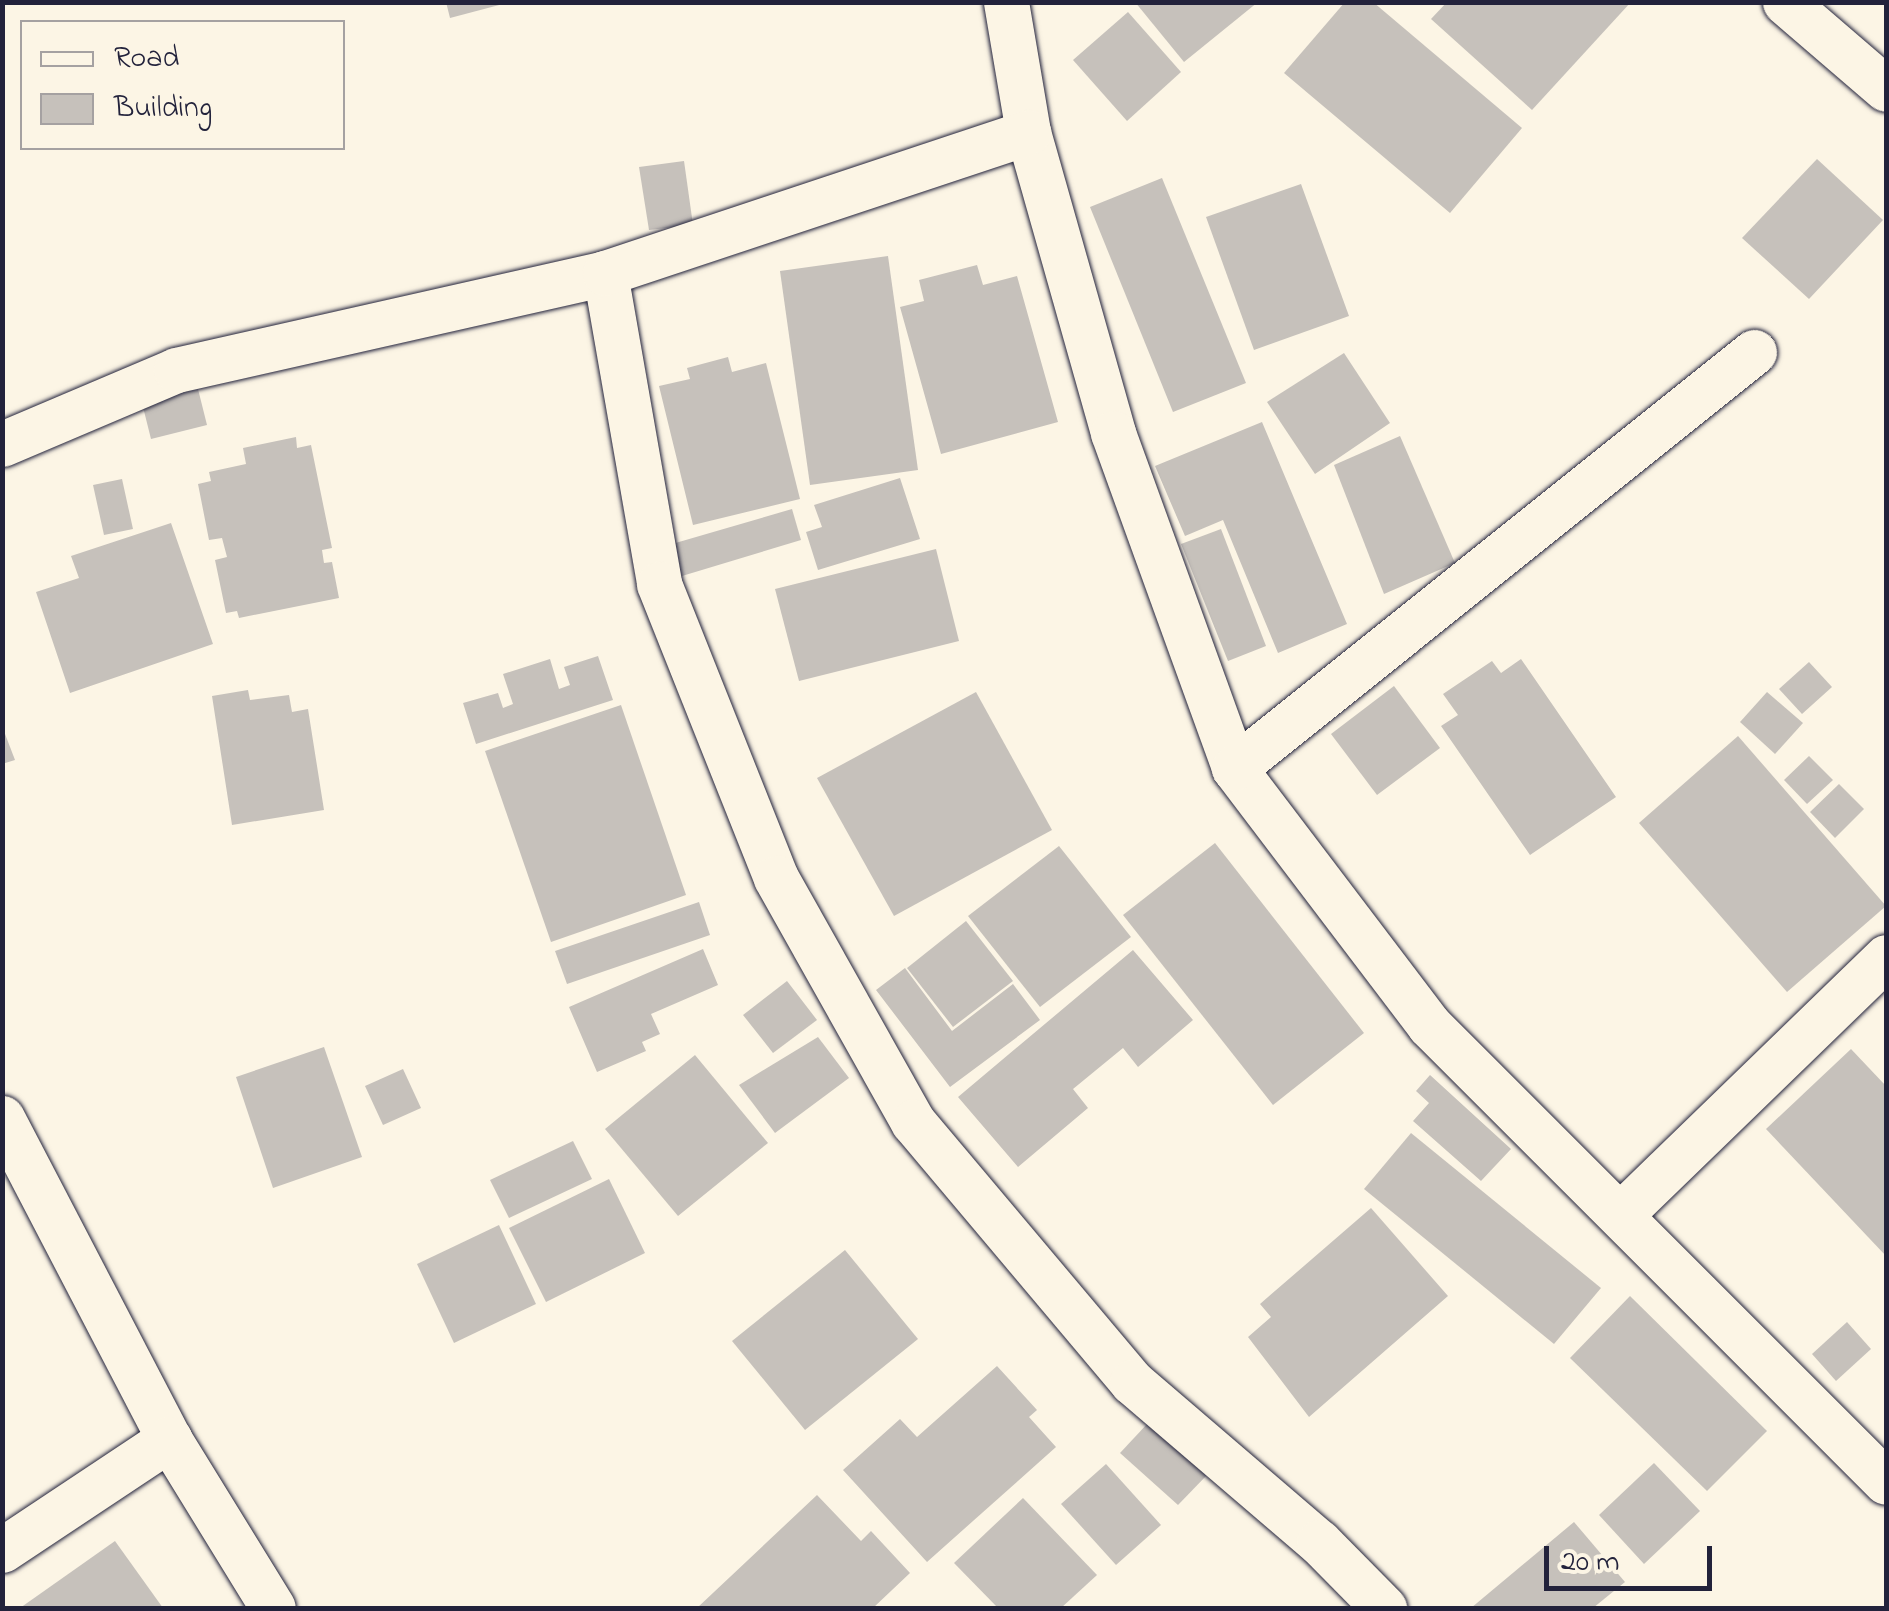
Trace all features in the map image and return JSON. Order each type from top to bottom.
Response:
[{"type":"street","points":[[1006,2],[1028,132],[1114,433],[1234,768],[1429,1025],[1622,1213],[1886,1482]]},
{"type":"street","points":[[1785,2],[1886,89]]},
{"type":"street","points":[[2,444],[176,370],[605,273],[1028,132]]},
{"type":"street","points":[[605,273],[659,584],[776,878],[913,1122],[1132,1382],[1319,1542],[1384,1608]]},
{"type":"street","points":[[1234,768],[1754,352]]},
{"type":"street","points":[[1622,1213],[1886,958]]},
{"type":"street","points":[[2,1118],[169,1439],[273,1608]]},
{"type":"street","points":[[2,1550],[169,1439]]},
{"type":"building","points":[[446,2],[502,2],[503,4],[450,18]]},
{"type":"building","points":[[1135,2],[1258,2],[1184,62]]},
{"type":"building","points":[[1345,2],[1373,2],[1522,128],[1450,213],[1284,73]]},
{"type":"building","points":[[1447,2],[1631,2],[1532,110],[1431,19]]},
{"type":"building","points":[[1128,12],[1181,72],[1127,121],[1073,60]]},
{"type":"building","points":[[1817,159],[1883,220],[1809,299],[1742,238]]},
{"type":"building","points":[[684,161],[693,225],[649,230],[639,167]]},
{"type":"building","points":[[1162,178],[1246,383],[1173,412],[1090,207]]},
{"type":"building","points":[[1301,184],[1349,316],[1254,350],[1206,217]]},
{"type":"building","points":[[888,256],[918,470],[810,485],[780,271]]},
{"type":"building","points":[[977,265],[983,285],[1017,276],[1058,422],[941,454],[900,307],[924,301],[919,280]]},
{"type":"building","points":[[1344,353],[1390,423],[1315,474],[1267,402]]},
{"type":"building","points":[[728,357],[732,372],[766,363],[800,499],[693,525],[659,386],[690,379],[687,368]]},
{"type":"building","points":[[198,389],[207,425],[151,439],[142,403]]},
{"type":"building","points":[[1262,422],[1347,624],[1278,653],[1223,520],[1185,536],[1155,466]]},
{"type":"building","points":[[1400,436],[1455,563],[1384,594],[1334,465]]},
{"type":"building","points":[[296,437],[297,448],[311,445],[332,548],[322,550],[324,563],[332,562],[339,598],[239,618],[237,611],[226,613],[215,560],[227,557],[222,538],[209,540],[198,484],[211,481],[209,472],[246,464],[243,448]]},
{"type":"building","points":[[900,478],[920,539],[818,570],[806,532],[822,527],[814,505]]},
{"type":"building","points":[[122,479],[133,529],[104,535],[93,485]]},
{"type":"building","points":[[792,509],[801,540],[682,576],[672,544]]},
{"type":"building","points":[[171,523],[213,644],[70,693],[36,592],[79,578],[71,556]]},
{"type":"building","points":[[1221,529],[1266,646],[1228,661],[1181,544]]},
{"type":"building","points":[[936,549],[959,641],[799,681],[775,589]]},
{"type":"building","points":[[598,656],[613,700],[476,744],[463,703],[498,693],[503,708],[513,704],[503,674],[550,659],[559,689],[570,685],[564,667]]},
{"type":"building","points":[[1521,659],[1616,797],[1530,855],[1441,726],[1458,715],[1443,694],[1492,661],[1501,673]]},
{"type":"building","points":[[1809,662],[1832,687],[1802,714],[1779,689]]},
{"type":"building","points":[[1394,686],[1440,748],[1377,795],[1331,734]]},
{"type":"building","points":[[248,690],[250,700],[289,695],[292,712],[308,709],[324,810],[232,825],[212,696]]},
{"type":"building","points":[[976,692],[1052,830],[894,916],[817,778]]},
{"type":"building","points":[[1767,692],[1803,723],[1775,754],[1740,722]]},
{"type":"building","points":[[621,705],[686,895],[551,942],[485,751]]},
{"type":"building","points":[[2,726],[15,760],[2,764]]},
{"type":"building","points":[[1738,736],[1886,906],[1787,992],[1639,823]]},
{"type":"building","points":[[1809,756],[1833,780],[1807,804],[1784,780]]},
{"type":"building","points":[[1839,784],[1864,809],[1835,838],[1810,812]]},
{"type":"building","points":[[1215,843],[1364,1033],[1273,1105],[1123,915]]},
{"type":"building","points":[[1059,846],[1131,937],[1040,1007],[968,916]]},
{"type":"building","points":[[699,902],[710,935],[567,984],[555,951]]},
{"type":"building","points":[[966,921],[1013,981],[953,1027],[907,968]]},
{"type":"building","points":[[703,949],[718,985],[651,1014],[660,1034],[642,1042],[646,1051],[597,1072],[569,1007]]},
{"type":"building","points":[[1133,950],[1193,1020],[1138,1067],[1123,1048],[1073,1089],[1088,1108],[1018,1167],[958,1097]]},
{"type":"building","points":[[905,968],[952,1031],[1013,984],[1040,1020],[950,1087],[876,990]]},
{"type":"building","points":[[787,981],[817,1020],[773,1053],[743,1015]]},
{"type":"building","points":[[818,1037],[849,1078],[775,1133],[739,1085]]},
{"type":"building","points":[[324,1047],[362,1157],[273,1188],[236,1077]]},
{"type":"building","points":[[1851,1049],[1886,1086],[1886,1256],[1766,1129]]},
{"type":"building","points":[[695,1055],[768,1143],[678,1216],[605,1129]]},
{"type":"building","points":[[403,1069],[421,1108],[383,1125],[365,1086]]},
{"type":"building","points":[[1430,1075],[1511,1149],[1481,1181],[1413,1121],[1429,1103],[1416,1091]]},
{"type":"building","points":[[1411,1133],[1601,1288],[1554,1344],[1364,1189]]},
{"type":"building","points":[[573,1141],[592,1179],[509,1218],[490,1180]]},
{"type":"building","points":[[609,1179],[645,1253],[546,1302],[509,1228]]},
{"type":"building","points":[[1371,1208],[1448,1296],[1309,1417],[1248,1337],[1271,1317],[1260,1304]]},
{"type":"building","points":[[499,1225],[536,1304],[454,1343],[417,1264]]},
{"type":"building","points":[[845,1250],[918,1339],[805,1430],[732,1341]]},
{"type":"building","points":[[1630,1296],[1767,1431],[1707,1491],[1570,1358]]},
{"type":"building","points":[[1847,1322],[1871,1349],[1836,1381],[1812,1354]]},
{"type":"building","points":[[997,1366],[1037,1410],[1029,1417],[1056,1447],[927,1562],[843,1470],[900,1419],[917,1437]]},
{"type":"building","points":[[1148,1423],[1207,1475],[1178,1505],[1120,1453]]},
{"type":"building","points":[[1654,1463],[1700,1511],[1644,1564],[1599,1515]]},
{"type":"building","points":[[1106,1464],[1161,1525],[1116,1565],[1061,1504]]},
{"type":"building","points":[[817,1495],[861,1541],[871,1531],[910,1573],[873,1608],[697,1608]]},
{"type":"building","points":[[1023,1498],[1097,1575],[1061,1608],[998,1608],[954,1563]]},
{"type":"building","points":[[1574,1522],[1625,1582],[1593,1608],[1471,1608]]},
{"type":"building","points":[[115,1541],[163,1608],[20,1608]]}]
